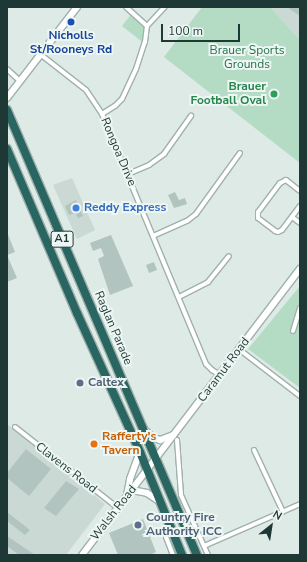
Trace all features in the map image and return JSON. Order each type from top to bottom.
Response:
[{"type":"highway","name":"Raglan Parade","points":[[7,110],[197,555]]},
{"type":"highway","name":"A1","points":[[7,149],[71,298],[140,452],[146,471],[182,555]]},
{"type":"highway","points":[[160,503],[173,499]]},
{"type":"street","points":[[7,98],[77,7]]},
{"type":"street","points":[[126,7],[148,26]]},
{"type":"street","points":[[102,114],[115,106],[128,89],[145,44],[148,26],[165,7]]},
{"type":"street","name":"Rongoa Drive","points":[[40,54],[86,90],[102,114],[206,364],[220,375]]},
{"type":"street","points":[[7,69],[20,81]]},
{"type":"street","points":[[128,174],[149,164],[164,154],[191,116]]},
{"type":"street","points":[[153,236],[187,221],[196,214],[240,153]]},
{"type":"street","points":[[300,190],[286,180],[280,183],[258,212],[258,218],[278,232],[300,206]]},
{"type":"street","points":[[292,217],[300,223]]},
{"type":"street","points":[[179,297],[208,282],[229,256]]},
{"type":"street","name":"Caramut Road","points":[[146,471],[176,437],[220,375],[300,269]]},
{"type":"street","points":[[293,331],[300,308]]},
{"type":"street","points":[[240,350],[300,396]]},
{"type":"street","name":"Clavens Road","points":[[15,427],[118,508]]},
{"type":"street","points":[[144,429],[152,437],[160,440],[176,437],[181,495],[208,555]]},
{"type":"street","points":[[254,450],[283,512]]},
{"type":"street","points":[[127,497],[130,479],[140,452]]},
{"type":"street","name":"Walsh Road","points":[[82,555],[146,471]]},
{"type":"street","points":[[132,490],[147,492],[160,503]]},
{"type":"street","points":[[173,499],[181,495]]},
{"type":"street","points":[[204,546],[300,504]]},
{"type":"street","points":[[168,523],[166,537],[173,555]]},
{"type":"shaded area","points":[[270,7],[300,7],[300,40]]},
{"type":"shaded area","points":[[72,178],[95,230],[77,239],[53,185]]},
{"type":"shaded area","points":[[7,424],[105,504],[66,555],[7,555]]},
{"type":"green space","name":"Brauer Sports Grounds","points":[[202,7],[270,7],[300,40],[300,163],[164,57]]},
{"type":"green space","points":[[133,12],[147,26],[145,44],[122,26]]},
{"type":"green space","points":[[300,286],[300,388],[248,349]]},
{"type":"building","points":[[287,7],[300,7],[300,16]]},
{"type":"building","points":[[175,192],[179,200],[185,198],[187,204],[174,208],[168,195]]},
{"type":"building","points":[[76,200],[83,216],[78,218],[75,213],[69,215],[65,206]]},
{"type":"building","points":[[7,232],[15,252],[7,255]]},
{"type":"building","points":[[111,235],[133,286],[110,295],[98,259],[104,256],[101,248],[93,251],[90,243]]},
{"type":"building","points":[[7,255],[17,278],[7,282]]},
{"type":"building","points":[[154,262],[157,270],[149,273],[146,265]]},
{"type":"building","points":[[26,449],[51,469],[29,496],[7,478],[7,473]]},
{"type":"building","points":[[66,481],[79,489],[56,516],[44,508]]},
{"type":"building","points":[[7,512],[30,530],[25,535],[7,521]]},
{"type":"building","points":[[143,519],[156,552],[150,555],[118,555],[109,533]]},
{"type":"building","points":[[7,536],[35,555],[19,555],[7,546]]},
{"type":"place","name":"Nicholls St/Rooneys Rd","points":[[71,22]]},
{"type":"place","name":"Brauer Football Oval","points":[[274,94]]},
{"type":"place","name":"Reddy Express","points":[[76,208]]},
{"type":"place","name":"Caltex","points":[[80,383]]},
{"type":"place","name":"Rafferty's Tavern","points":[[94,444]]},
{"type":"place","name":"Country Fire Authority ICC","points":[[138,525]]}]
